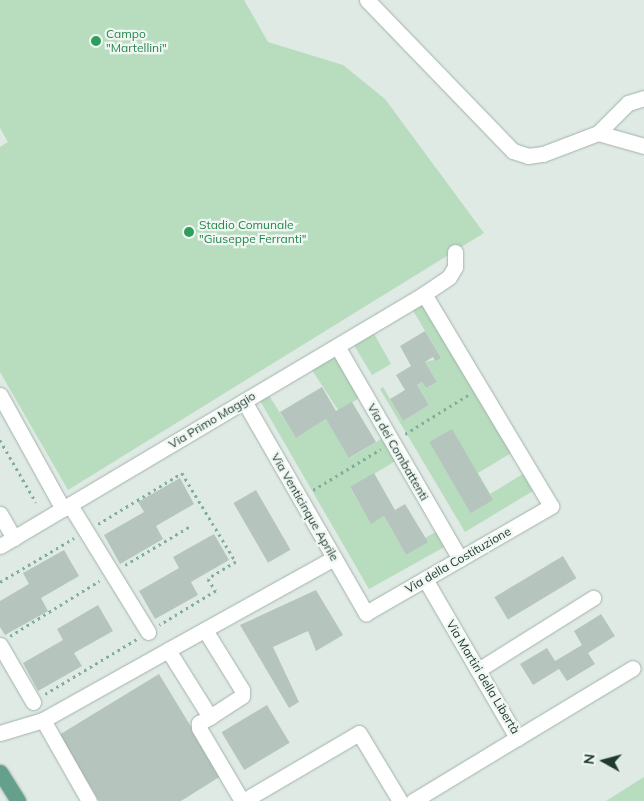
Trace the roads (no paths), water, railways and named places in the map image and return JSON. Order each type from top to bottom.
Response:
[{"type":"main road","points":[[0,772],[18,801]]},
{"type":"street","points":[[367,0],[513,151],[528,156],[543,154],[598,133],[628,103],[644,98]]},
{"type":"street","points":[[598,133],[644,146]]},
{"type":"street","name":"Via Primo Maggio","points":[[0,546],[424,294],[449,277],[455,267],[455,252]]},
{"type":"street","name":"Via della Costituzione","points":[[366,613],[551,506],[424,294]]},
{"type":"street","name":"Via dei Combattenti","points":[[337,346],[460,559]]},
{"type":"street","points":[[0,395],[66,507],[86,531],[148,632]]},
{"type":"street","name":"Via Venticinque Aprile","points":[[244,401],[366,613]]},
{"type":"street","points":[[0,514],[14,538]]},
{"type":"street","points":[[0,734],[43,720],[334,558]]},
{"type":"street","name":"Via Martiri della Libertà","points":[[425,579],[517,738],[632,668]]},
{"type":"street","points":[[478,670],[593,598]]},
{"type":"street","points":[[205,630],[242,690],[242,696],[200,723],[199,728],[243,801],[260,797],[359,733],[400,801]]},
{"type":"street","points":[[4,641],[33,702]]},
{"type":"street","points":[[168,650],[210,717]]},
{"type":"street","points":[[43,720],[89,801]]},
{"type":"street","points":[[413,801],[517,738]]},
{"type":"place","name":"Campo \"Martellini\"","points":[[96,41]]},
{"type":"place","name":"Stadio Comunale \"Giuseppe Ferranti\"","points":[[189,232]]}]
